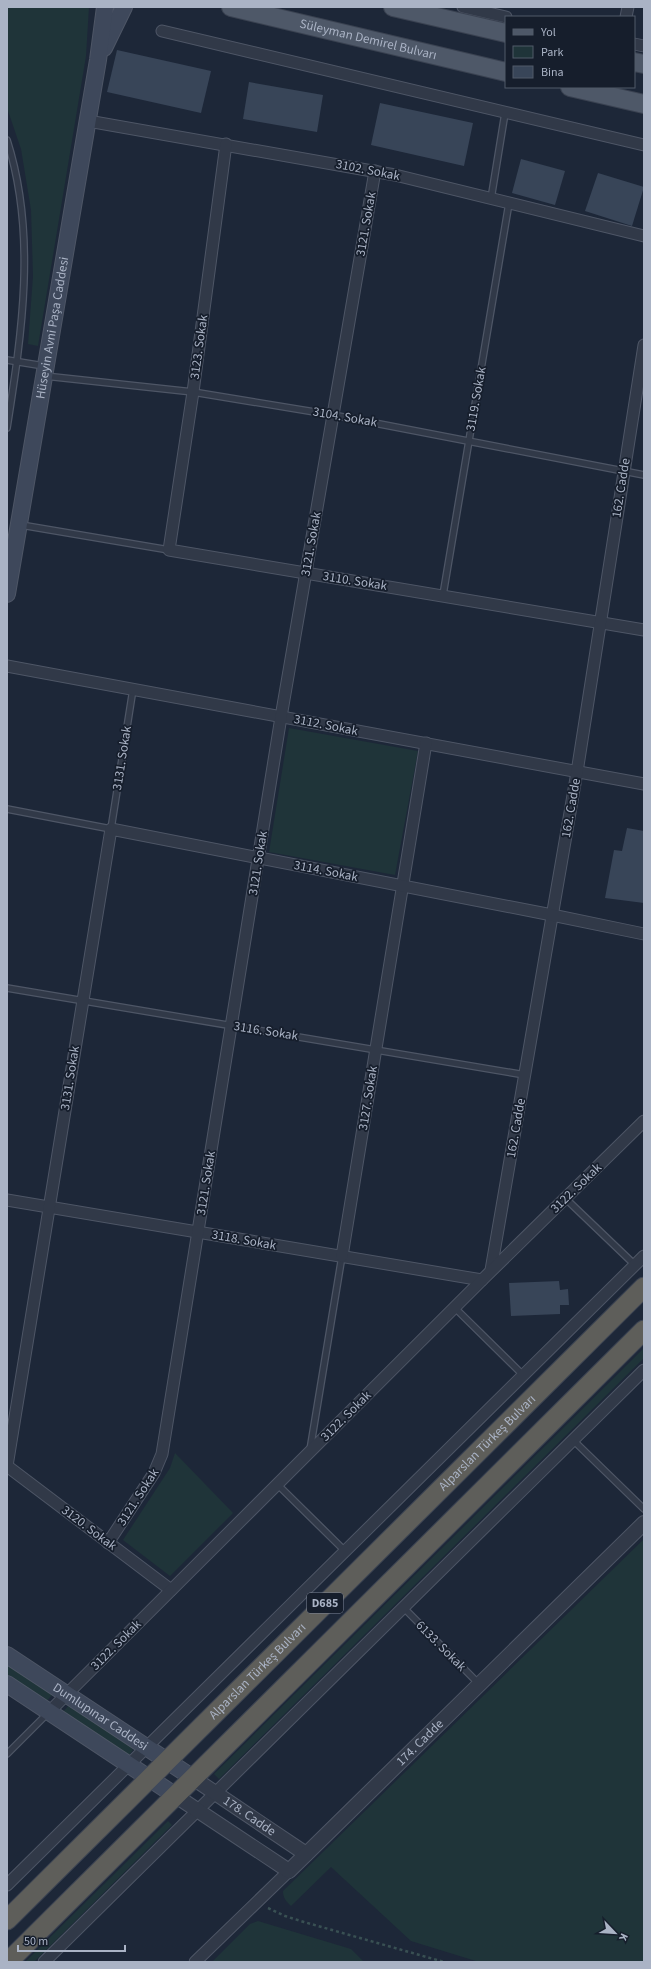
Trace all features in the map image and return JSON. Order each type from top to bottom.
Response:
[{"type":"highway","name":"Alparslan Türkeş Bulvarı","points":[[7,1920],[644,1287]]},
{"type":"highway","name":"D685","points":[[8,1962],[644,1330]]},
{"type":"main road","name":"Hüseyin Avni Paşa Caddesi","points":[[7,594],[88,120],[105,7]]},
{"type":"main road","name":"Hüseyin Avni Paşa Caddesi","points":[[98,60],[124,7]]},
{"type":"main road","name":"Süleyman Demirel Bulvarı","points":[[231,7],[505,72]]},
{"type":"main road","points":[[393,7],[505,33]]},
{"type":"main road","points":[[574,88],[644,104]]},
{"type":"main road","name":"Dumlupınar Caddesi","points":[[7,1655],[193,1778]]},
{"type":"main road","name":"Dumlupınar Caddesi","points":[[7,1684],[176,1796]]},
{"type":"street","points":[[463,7],[505,17]]},
{"type":"street","points":[[162,31],[644,145]]},
{"type":"street","name":"3102. Sokak","points":[[88,120],[375,171],[644,236]]},
{"type":"street","name":"3123. Sokak","points":[[169,550],[193,392],[226,144]]},
{"type":"street","name":"3121. Sokak","points":[[108,1543],[154,1473],[162,1454],[281,717],[375,171]]},
{"type":"street","name":"162. Cadde","points":[[491,1270],[577,772],[644,345]]},
{"type":"street","name":"3110. Sokak","points":[[169,550],[601,621],[644,630]]},
{"type":"street","name":"3112. Sokak","points":[[7,666],[644,784]]},
{"type":"street","name":"3127. Sokak","points":[[342,1256],[426,744]]},
{"type":"street","name":"3114. Sokak","points":[[111,829],[644,934]]},
{"type":"street","name":"3131. Sokak","points":[[7,1466],[111,829]]},
{"type":"street","name":"3122. Sokak","points":[[49,1712],[491,1270],[644,1121]]},
{"type":"street","name":"3118. Sokak","points":[[7,1200],[482,1280]]},
{"type":"street","points":[[7,1885],[644,1256]]},
{"type":"street","points":[[44,1962],[644,1370]]},
{"type":"street","name":"3120. Sokak","points":[[7,1466],[171,1590]]},
{"type":"street","name":"174. Cadde","points":[[195,1962],[644,1523]]},
{"type":"street","name":"178. Cadde","points":[[193,1778],[306,1854]]},
{"type":"street","name":"178. Cadde","points":[[176,1796],[289,1871]]},
{"type":"lane","points":[[491,199],[505,113]]},
{"type":"lane","points":[[7,140],[17,181],[25,244],[23,314],[18,362],[7,428]]},
{"type":"lane","name":"3119. Sokak","points":[[444,595],[509,203]]},
{"type":"lane","name":"3104. Sokak","points":[[7,360],[45,371],[333,414],[644,475]]},
{"type":"lane","name":"3110. Sokak","points":[[19,525],[169,550]]},
{"type":"lane","name":"3131. Sokak","points":[[111,829],[133,689]]},
{"type":"lane","name":"3114. Sokak","points":[[7,809],[111,829]]},
{"type":"lane","name":"3116. Sokak","points":[[7,988],[525,1074]]},
{"type":"lane","points":[[565,1198],[635,1265]]},
{"type":"lane","name":"3127. Sokak","points":[[310,1452],[342,1256]]},
{"type":"lane","points":[[454,1307],[523,1375]]},
{"type":"lane","points":[[573,1440],[644,1509]]},
{"type":"lane","points":[[277,1484],[345,1551]]},
{"type":"lane","name":"6133. Sokak","points":[[403,1607],[480,1684]]},
{"type":"lane","points":[[7,1754],[49,1712]]},
{"type":"path","points":[[257,1902],[285,1916],[444,1962]]},
{"type":"green space","points":[[7,7],[89,7],[86,56],[38,346],[28,344],[33,276],[31,210],[21,149],[7,108]]},
{"type":"green space","points":[[289,728],[418,751],[395,875],[269,852]]},
{"type":"green space","points":[[644,1348],[644,1358],[219,1779],[214,1774]]},
{"type":"green space","points":[[175,1453],[233,1513],[170,1576],[123,1540],[170,1468]]},
{"type":"green space","points":[[644,1539],[644,1962],[476,1961],[411,1941],[331,1867],[291,1906],[285,1899],[283,1891]]},
{"type":"green space","points":[[7,1664],[52,1695],[46,1702],[7,1676]]},
{"type":"green space","points":[[69,1705],[131,1747],[133,1750],[130,1754],[126,1754],[62,1713]]},
{"type":"green space","points":[[168,1821],[172,1825],[34,1962],[25,1962]]},
{"type":"green space","points":[[258,1921],[351,1949],[364,1962],[212,1962],[250,1924]]},
{"type":"building","points":[[117,50],[211,71],[201,113],[107,92]]},
{"type":"building","points":[[249,82],[323,95],[317,132],[243,119]]},
{"type":"building","points":[[380,103],[473,123],[464,166],[371,145]]},
{"type":"building","points":[[521,159],[565,171],[555,205],[512,193]]},
{"type":"building","points":[[598,173],[644,187],[632,226],[585,211]]},
{"type":"building","points":[[627,828],[644,831],[644,903],[605,898],[614,850],[622,851]]},
{"type":"building","points":[[559,1281],[560,1290],[568,1289],[569,1305],[560,1305],[560,1314],[511,1316],[509,1283]]}]
